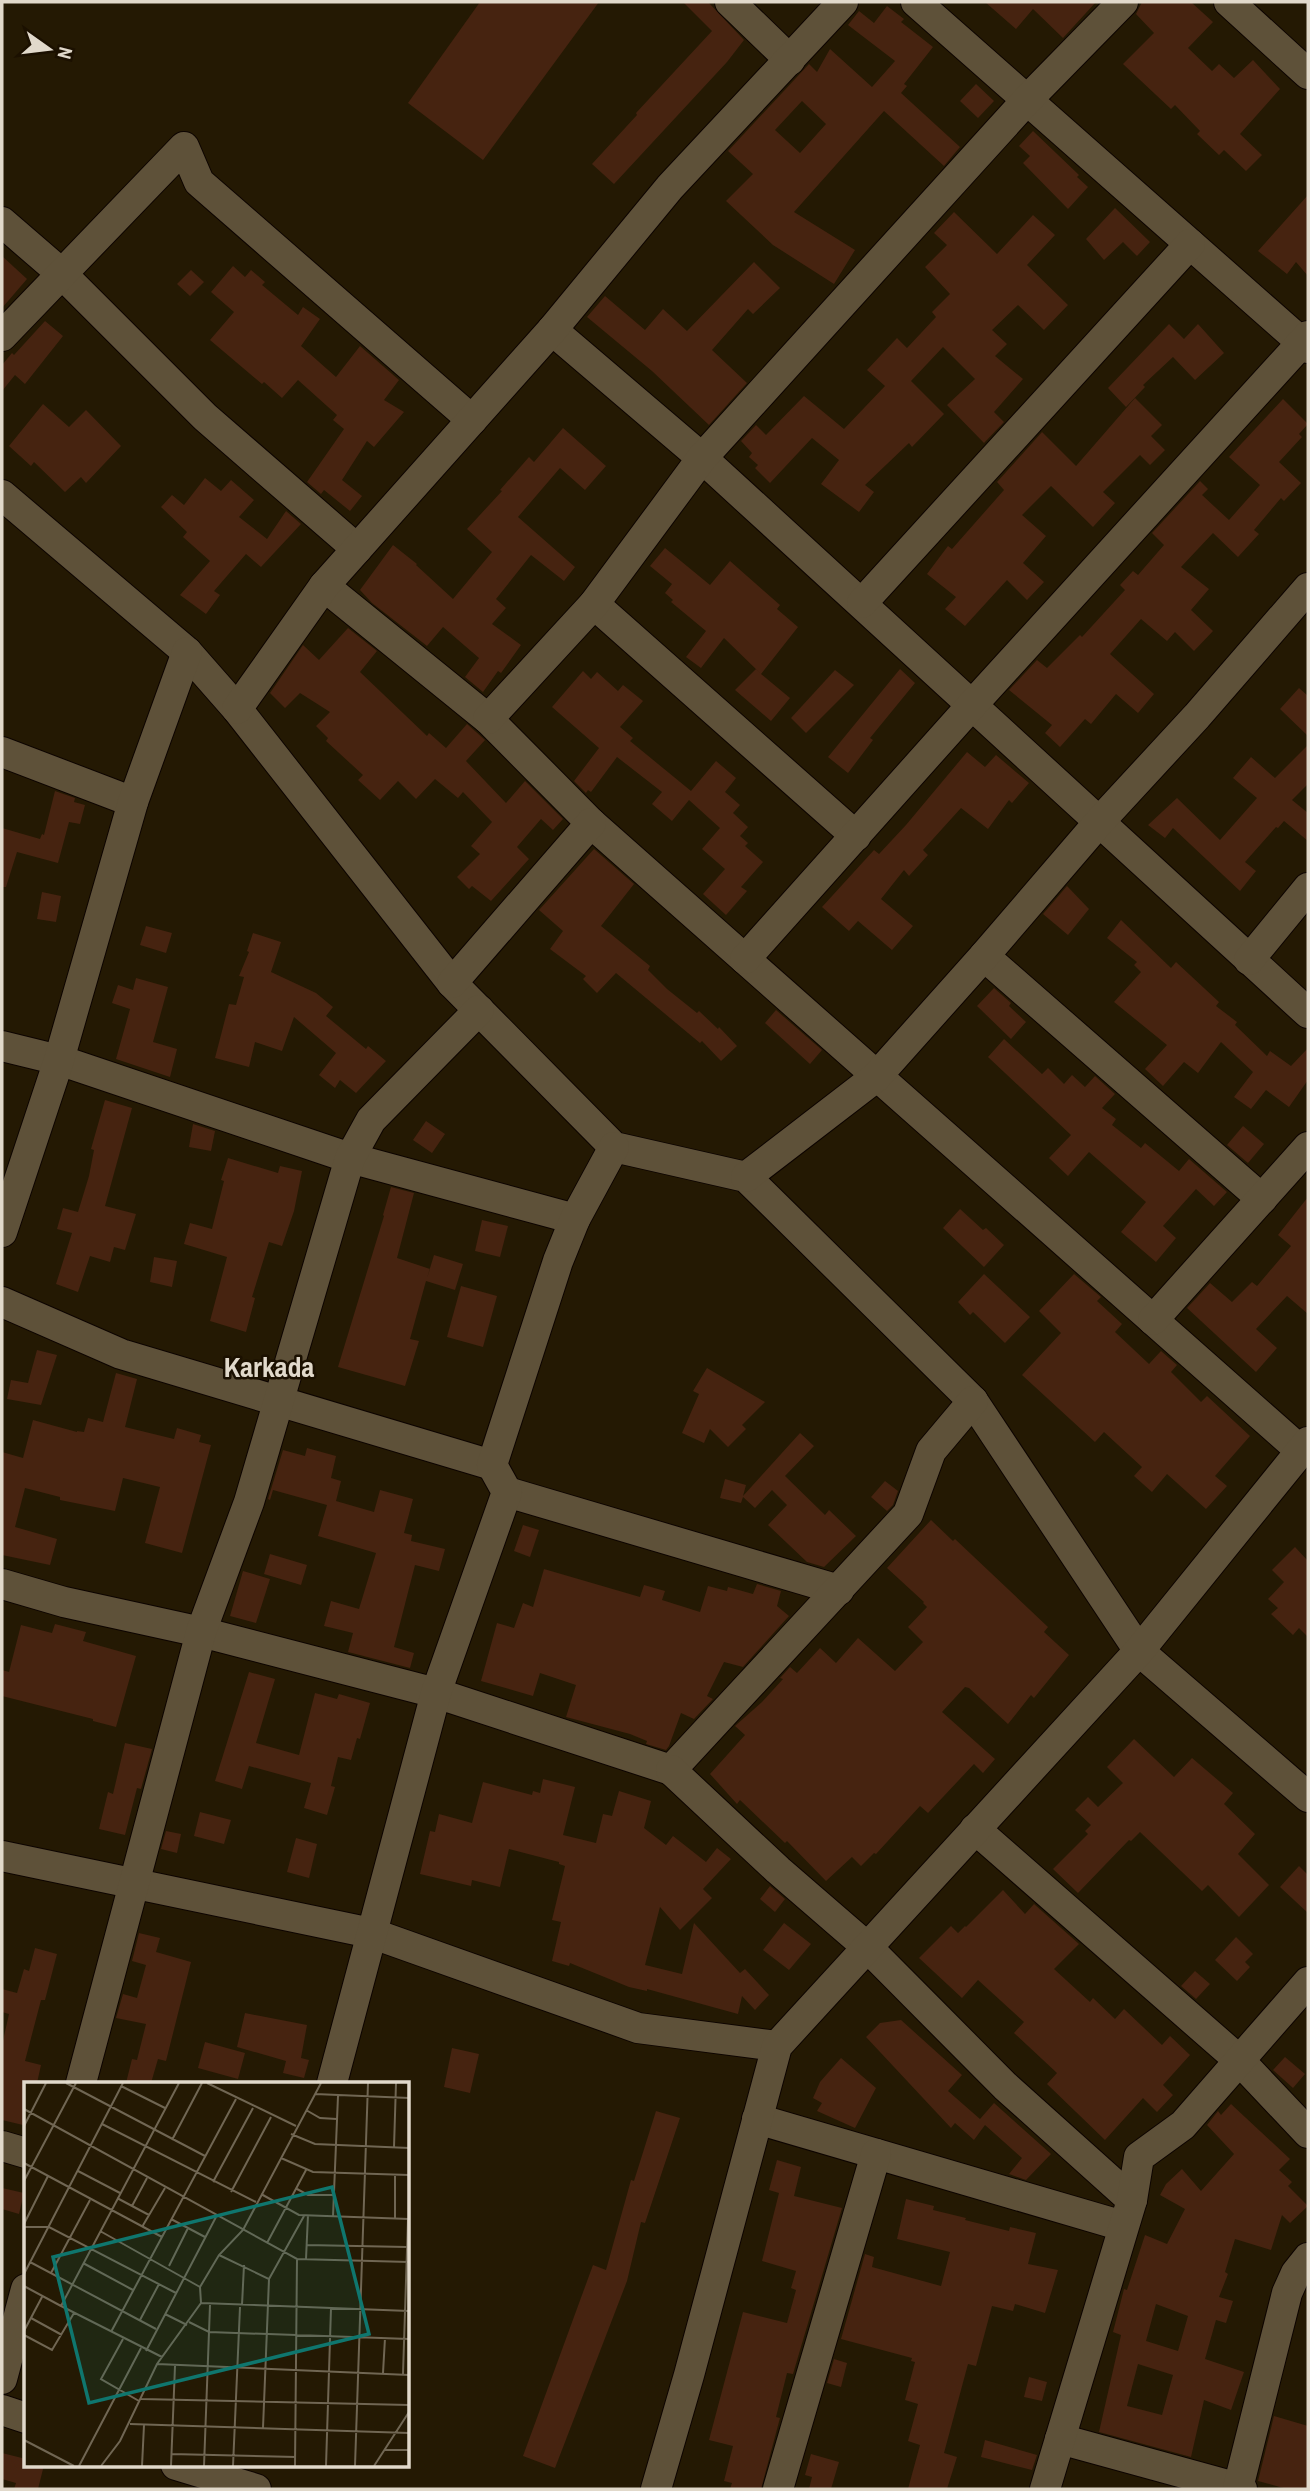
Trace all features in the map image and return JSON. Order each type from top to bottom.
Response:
[{"type":"street","points":[[730,2],[790,60]]},
{"type":"street","points":[[237,709],[324,586],[552,330],[670,187],[843,2]]},
{"type":"street","points":[[745,959],[972,705],[1306,342],[1190,244],[916,2]]},
{"type":"street","points":[[488,719],[594,604],[702,458],[1026,101],[1123,2]]},
{"type":"street","points":[[1228,2],[1308,74]]},
{"type":"street","points":[[2,336],[184,147],[199,182],[472,420]]},
{"type":"street","points":[[2,222],[61,273],[205,417],[357,549]]},
{"type":"street","points":[[862,603],[1190,244]]},
{"type":"street","points":[[552,330],[702,458],[1308,1013]]},
{"type":"street","points":[[2,495],[187,652],[237,709],[452,983],[614,1147],[746,1177],[973,1401],[1139,1651],[1308,1797]]},
{"type":"street","points":[[324,586],[488,719],[591,823],[876,1077],[1153,1320],[1304,1446],[1139,1651],[777,2046],[693,2362],[656,2489]]},
{"type":"street","points":[[746,1177],[876,1077],[1308,588]]},
{"type":"street","points":[[594,604],[856,836]]},
{"type":"street","points":[[2,1232],[59,1060],[133,802],[187,652]]},
{"type":"street","points":[[2,752],[133,802]]},
{"type":"street","points":[[452,983],[591,823]]},
{"type":"street","points":[[1249,960],[1308,888]]},
{"type":"street","points":[[984,956],[1262,1199]]},
{"type":"street","points":[[81,2082],[201,1632],[249,1502],[350,1157],[371,1120],[479,1010]]},
{"type":"street","points":[[2,1046],[59,1060],[350,1157],[575,1219]]},
{"type":"street","points":[[492,1465],[558,1261],[575,1219],[614,1147]]},
{"type":"street","points":[[1153,1320],[1308,1147]]},
{"type":"street","points":[[2,1302],[121,1354],[492,1465],[507,1492],[839,1590]]},
{"type":"street","points":[[671,1770],[908,1514],[931,1451],[973,1401]]},
{"type":"street","points":[[332,2082],[436,1693],[507,1492]]},
{"type":"street","points":[[2,1584],[64,1602],[201,1632],[436,1693],[671,1770],[778,1870],[867,1947],[1128,2213]]},
{"type":"street","points":[[975,1829],[1240,2061],[1308,2133]]},
{"type":"street","points":[[2,1856],[371,1933],[638,2028],[777,2046]]},
{"type":"street","points":[[1045,2489],[1128,2213],[1139,2157],[1183,2125],[1308,1982]]},
{"type":"street","points":[[757,2119],[876,2154],[1128,2213]]},
{"type":"street","points":[[2,2146],[24,2152]]},
{"type":"street","points":[[778,2489],[876,2154]]},
{"type":"street","points":[[1060,2439],[1240,2489],[1287,2293],[1296,2273],[1308,2258]]},
{"type":"street","points":[[2,2379],[24,2296]]},
{"type":"street","points":[[2,2410],[24,2416]]},
{"type":"street","points":[[180,2466],[256,2489]]},
{"type":"building","points":[[480,2],[599,2],[483,160],[408,103]]},
{"type":"building","points":[[683,2],[708,2],[744,40],[727,62],[614,184],[592,164],[712,31]]},
{"type":"building","points":[[985,2],[1096,2],[1063,38],[1033,9],[1016,29]]},
{"type":"building","points":[[1142,2],[1191,2],[1213,22],[1188,48],[1212,71],[1219,64],[1234,78],[1253,60],[1280,89],[1240,134],[1262,155],[1246,171],[1224,150],[1219,155],[1197,134],[1200,131],[1175,105],[1171,109],[1123,64],[1154,33],[1136,14]]},
{"type":"building","points":[[887,6],[904,19],[901,22],[933,47],[904,84],[907,86],[901,93],[960,147],[944,166],[884,111],[794,212],[855,250],[834,284],[773,245],[726,201],[753,174],[728,151],[809,64],[817,72],[830,49],[872,87],[895,61],[848,25],[859,11],[874,23]],"holes":[[[802,101],[826,124],[800,153],[775,130]]]},
{"type":"building","points":[[976,84],[994,101],[978,118],[960,101]]},
{"type":"building","points":[[1033,131],[1088,187],[1068,209],[1023,163],[1030,156],[1019,146]]},
{"type":"building","points":[[1308,195],[1308,276],[1296,262],[1287,274],[1258,251]]},
{"type":"building","points":[[1115,208],[1150,242],[1137,256],[1123,242],[1104,260],[1086,239]]},
{"type":"building","points":[[954,212],[997,254],[1033,215],[1055,235],[1027,265],[1068,305],[1044,330],[1018,305],[992,330],[1007,344],[995,356],[1023,379],[994,412],[1004,422],[984,443],[947,405],[975,379],[943,347],[911,381],[944,414],[912,447],[909,443],[865,485],[874,492],[859,512],[821,484],[839,460],[812,438],[770,483],[755,468],[758,465],[749,457],[752,453],[741,441],[756,425],[766,435],[804,396],[844,429],[885,386],[867,370],[897,338],[907,348],[936,317],[932,312],[950,294],[925,267],[947,245],[934,233]]},
{"type":"building","points":[[2,256],[27,279],[2,308]]},
{"type":"building","points":[[754,262],[780,288],[753,314],[748,309],[712,350],[747,383],[709,425],[652,371],[587,317],[605,296],[645,330],[663,309],[687,331]]},
{"type":"building","points":[[233,266],[245,277],[251,270],[265,282],[262,285],[298,315],[303,307],[320,319],[301,346],[336,377],[360,346],[399,380],[384,400],[404,412],[374,447],[367,441],[342,480],[362,496],[350,511],[324,490],[321,494],[307,482],[344,429],[333,420],[337,415],[298,380],[282,398],[210,340],[234,312],[211,292]]},
{"type":"building","points":[[191,270],[204,282],[190,296],[177,284]]},
{"type":"building","points":[[45,321],[63,336],[25,384],[15,375],[2,391],[2,365]]},
{"type":"building","points":[[1169,324],[1184,339],[1198,324],[1224,353],[1195,380],[1173,357],[1143,385],[1145,387],[1126,407],[1108,388]]},
{"type":"building","points":[[1135,398],[1162,425],[1151,436],[1165,450],[1150,465],[1140,455],[1103,492],[1115,503],[1093,527],[1051,486],[1022,515],[1046,536],[1023,563],[1044,582],[1027,600],[1007,580],[965,626],[945,609],[956,597],[927,574],[948,546],[952,549],[1004,490],[997,482],[1042,432],[1076,466]]},
{"type":"building","points":[[1283,399],[1308,424],[1299,434],[1302,437],[1279,462],[1301,483],[1284,501],[1281,498],[1254,530],[1259,534],[1238,557],[1213,533],[1181,567],[1209,589],[1191,610],[1213,631],[1194,651],[1175,632],[1167,641],[1141,619],[1110,654],[1154,694],[1138,713],[1116,694],[1091,724],[1085,719],[1060,747],[1045,733],[1052,725],[1009,690],[1037,660],[1047,668],[1080,635],[1082,637],[1125,590],[1120,585],[1133,571],[1138,575],[1164,545],[1152,533],[1200,481],[1208,489],[1202,495],[1229,520],[1260,485],[1229,457]]},
{"type":"building","points":[[43,404],[69,427],[86,410],[121,446],[86,483],[81,477],[65,492],[34,462],[31,466],[9,446]]},
{"type":"building","points":[[563,428],[606,466],[585,490],[560,468],[518,517],[575,567],[564,581],[531,555],[496,599],[506,608],[492,624],[521,645],[483,692],[465,677],[479,658],[443,627],[427,646],[372,603],[360,590],[393,545],[453,599],[492,552],[467,529],[529,457],[534,462]]},
{"type":"building","points":[[205,478],[221,491],[231,480],[254,500],[239,517],[267,539],[286,511],[301,524],[261,567],[246,554],[214,591],[220,595],[206,614],[180,595],[210,561],[183,537],[187,532],[161,507],[172,495],[184,505]]},
{"type":"building","points":[[665,548],[710,585],[730,561],[780,605],[777,609],[798,627],[761,674],[790,698],[771,721],[735,690],[756,669],[724,638],[701,668],[686,657],[706,631],[671,602],[673,600],[665,593],[672,584],[650,566]]},
{"type":"building","points":[[348,628],[377,651],[360,672],[427,736],[429,733],[446,748],[467,724],[485,740],[466,761],[506,803],[525,781],[563,819],[553,830],[541,819],[517,847],[529,859],[491,901],[472,886],[469,889],[457,877],[480,854],[471,846],[492,822],[463,792],[458,798],[435,779],[416,799],[398,781],[380,800],[358,780],[363,775],[326,741],[328,738],[316,726],[330,712],[300,693],[285,708],[270,693],[303,645],[319,660]]},
{"type":"building","points":[[900,669],[915,683],[870,738],[873,740],[848,773],[828,757]]},
{"type":"building","points":[[835,670],[854,685],[806,733],[791,718]]},
{"type":"building","points":[[583,671],[591,679],[597,672],[618,691],[623,685],[643,701],[620,727],[633,738],[630,741],[691,791],[716,761],[736,778],[725,792],[740,805],[733,813],[748,827],[740,836],[748,843],[745,846],[763,862],[741,887],[747,891],[726,915],[703,894],[725,869],[702,849],[720,828],[689,800],[672,821],[652,804],[662,792],[617,757],[591,792],[588,790],[586,793],[574,781],[599,748],[552,707]]},
{"type":"building","points":[[1299,688],[1308,696],[1308,736],[1280,709]]},
{"type":"building","points":[[1308,745],[1308,784],[1292,800],[1308,813],[1308,841],[1284,821],[1245,862],[1256,871],[1240,891],[1173,828],[1165,838],[1148,825],[1177,798],[1220,840],[1257,798],[1233,778],[1251,757],[1275,778]]},
{"type":"building","points":[[967,752],[985,767],[996,755],[1029,783],[1012,803],[1009,800],[988,829],[961,808],[923,850],[928,855],[909,876],[904,870],[881,899],[913,926],[892,950],[858,921],[849,931],[822,907],[874,850],[879,854]]},
{"type":"building","points":[[55,791],[75,798],[74,802],[85,805],[80,824],[69,822],[58,863],[17,852],[6,887],[2,887],[2,828],[40,839],[42,834],[44,835]]},
{"type":"building","points":[[594,849],[634,884],[601,926],[650,966],[648,970],[667,989],[697,1013],[699,1011],[718,1029],[719,1027],[737,1046],[721,1061],[702,1041],[700,1043],[616,973],[597,993],[583,979],[586,976],[550,949],[563,931],[539,910]]},
{"type":"building","points":[[1067,886],[1089,909],[1068,935],[1043,914]]},
{"type":"building","points":[[42,892],[61,896],[56,922],[37,919]]},
{"type":"building","points":[[1121,920],[1171,968],[1176,962],[1219,1002],[1216,1006],[1237,1022],[1235,1025],[1267,1056],[1270,1051],[1291,1066],[1308,1048],[1308,1080],[1289,1107],[1266,1090],[1251,1109],[1234,1097],[1253,1072],[1221,1042],[1198,1073],[1184,1062],[1163,1086],[1145,1069],[1167,1045],[1114,1002],[1141,972],[1134,965],[1137,962],[1107,938]]},
{"type":"building","points":[[146,926],[172,933],[166,953],[140,945]]},
{"type":"building","points":[[253,933],[281,942],[271,972],[316,993],[333,1007],[326,1016],[366,1049],[368,1046],[386,1061],[356,1093],[340,1080],[335,1088],[319,1075],[336,1053],[294,1017],[282,1051],[255,1042],[249,1067],[215,1058],[229,1004],[236,1005],[244,977],[239,976]]},
{"type":"building","points":[[136,978],[168,987],[153,1042],[177,1049],[170,1077],[116,1059],[130,1009],[112,1003],[118,985],[133,990]]},
{"type":"building","points":[[994,988],[1026,1022],[1011,1039],[977,1006]]},
{"type":"building","points":[[776,1010],[822,1050],[810,1064],[765,1023]]},
{"type":"building","points":[[1004,1039],[1042,1074],[1048,1068],[1064,1084],[1072,1075],[1085,1087],[1095,1076],[1115,1094],[1102,1108],[1116,1119],[1112,1125],[1141,1148],[1145,1143],[1179,1171],[1189,1159],[1227,1192],[1214,1206],[1196,1189],[1163,1226],[1176,1238],[1156,1262],[1121,1232],[1146,1202],[1089,1152],[1068,1176],[1049,1158],[1071,1135],[988,1057]]},
{"type":"building","points":[[105,1100],[132,1108],[105,1206],[136,1214],[125,1250],[114,1247],[110,1262],[90,1256],[78,1292],[56,1284],[72,1233],[57,1229],[63,1208],[78,1212],[89,1176],[94,1150],[91,1149]]},
{"type":"building","points":[[426,1121],[445,1134],[432,1153],[413,1140]]},
{"type":"building","points":[[193,1124],[215,1131],[211,1151],[189,1147]]},
{"type":"building","points":[[1243,1126],[1264,1144],[1248,1163],[1227,1145]]},
{"type":"building","points":[[228,1158],[278,1173],[280,1166],[302,1171],[294,1211],[282,1246],[269,1242],[252,1297],[255,1298],[246,1332],[210,1321],[227,1257],[184,1244],[190,1223],[212,1229]]},
{"type":"building","points":[[391,1187],[414,1193],[397,1258],[430,1269],[434,1255],[463,1264],[455,1290],[426,1281],[410,1339],[419,1341],[405,1386],[338,1367]]},
{"type":"building","points":[[1308,1197],[1308,1314],[1287,1296],[1256,1329],[1277,1348],[1256,1372],[1187,1308],[1210,1283],[1232,1302],[1252,1282],[1257,1286],[1291,1246],[1278,1235]]},
{"type":"building","points":[[960,1209],[1004,1245],[984,1267],[943,1228]]},
{"type":"building","points":[[482,1220],[508,1226],[500,1257],[475,1251]]},
{"type":"building","points":[[154,1257],[177,1261],[172,1287],[150,1282]]},
{"type":"building","points":[[984,1274],[1030,1317],[1005,1343],[973,1312],[970,1315],[958,1302]]},
{"type":"building","points":[[1074,1274],[1101,1297],[1097,1301],[1122,1324],[1115,1332],[1149,1364],[1161,1351],[1177,1365],[1171,1372],[1201,1402],[1207,1396],[1250,1436],[1215,1476],[1227,1486],[1206,1509],[1167,1474],[1152,1492],[1134,1476],[1142,1467],[1104,1432],[1095,1442],[1022,1375],[1061,1333],[1039,1311]]},
{"type":"building","points":[[461,1286],[497,1296],[483,1347],[447,1337]]},
{"type":"building","points":[[37,1350],[57,1355],[41,1405],[7,1399],[11,1380],[28,1383]]},
{"type":"building","points":[[707,1368],[765,1402],[742,1425],[746,1429],[728,1447],[710,1429],[704,1443],[682,1433],[699,1394],[693,1391]]},
{"type":"building","points":[[116,1373],[137,1379],[125,1427],[174,1439],[177,1428],[201,1435],[199,1442],[211,1445],[182,1553],[145,1543],[160,1487],[123,1478],[115,1511],[60,1500],[60,1497],[25,1488],[15,1527],[57,1539],[50,1565],[2,1555],[2,1452],[23,1458],[33,1420],[77,1432],[84,1432],[88,1418],[103,1422]]},
{"type":"building","points":[[800,1433],[814,1446],[785,1476],[825,1515],[829,1510],[856,1536],[824,1567],[807,1562],[768,1525],[787,1505],[772,1490],[755,1508],[743,1497],[741,1503],[720,1498],[725,1479],[746,1485],[743,1496]]},
{"type":"building","points":[[307,1448],[336,1456],[331,1478],[341,1481],[336,1501],[374,1512],[380,1490],[413,1499],[404,1533],[412,1535],[411,1541],[445,1549],[439,1571],[415,1565],[394,1647],[414,1653],[410,1668],[348,1652],[353,1633],[324,1626],[331,1601],[359,1609],[376,1553],[318,1536],[327,1505],[273,1490],[270,1500],[268,1499],[283,1450],[305,1456]]},
{"type":"building","points":[[885,1481],[898,1491],[893,1505],[887,1511],[871,1497]]},
{"type":"building","points":[[931,1520],[953,1541],[955,1539],[1048,1627],[1044,1632],[1069,1655],[1034,1698],[1031,1695],[1008,1724],[965,1687],[942,1712],[995,1759],[983,1773],[974,1764],[928,1813],[920,1806],[876,1854],[861,1866],[852,1857],[826,1881],[787,1841],[785,1843],[740,1800],[737,1804],[710,1774],[745,1735],[735,1726],[762,1702],[790,1667],[797,1673],[820,1648],[836,1663],[858,1638],[895,1671],[923,1642],[908,1627],[927,1607],[887,1568]]},
{"type":"building","points":[[523,1525],[539,1530],[530,1557],[514,1551]]},
{"type":"building","points":[[1295,1547],[1308,1561],[1308,1637],[1299,1628],[1293,1635],[1271,1614],[1278,1608],[1268,1599],[1284,1582],[1272,1570]]},
{"type":"building","points":[[270,1554],[307,1565],[301,1585],[264,1574]]},
{"type":"building","points":[[544,1569],[640,1597],[644,1585],[665,1591],[662,1600],[700,1612],[708,1586],[727,1591],[728,1587],[753,1594],[757,1584],[781,1591],[777,1606],[789,1616],[743,1667],[724,1662],[707,1696],[713,1699],[694,1719],[681,1713],[666,1750],[646,1744],[647,1741],[630,1734],[566,1717],[576,1685],[540,1673],[533,1696],[481,1681],[497,1623],[514,1628],[523,1603],[533,1607]]},
{"type":"building","points":[[243,1571],[270,1579],[256,1623],[230,1616]]},
{"type":"building","points":[[55,1624],[86,1632],[83,1641],[136,1656],[116,1727],[2,1696],[2,1670],[9,1672],[21,1625],[52,1633]]},
{"type":"building","points":[[249,1672],[275,1679],[256,1743],[299,1755],[315,1693],[337,1699],[339,1694],[370,1703],[351,1760],[338,1757],[331,1786],[335,1787],[327,1815],[304,1808],[311,1783],[249,1766],[242,1789],[215,1781]]},
{"type":"building","points":[[1134,1739],[1174,1777],[1192,1758],[1233,1793],[1224,1804],[1255,1834],[1238,1854],[1269,1885],[1239,1917],[1208,1885],[1202,1891],[1140,1832],[1078,1893],[1053,1869],[1088,1834],[1085,1831],[1091,1825],[1075,1810],[1088,1797],[1098,1807],[1123,1783],[1107,1767]]},
{"type":"building","points":[[125,1743],[152,1749],[141,1789],[137,1788],[125,1835],[99,1829],[108,1792],[113,1794]]},
{"type":"building","points":[[543,1779],[575,1787],[563,1835],[596,1843],[603,1814],[612,1816],[619,1791],[651,1801],[644,1828],[666,1845],[673,1836],[706,1862],[717,1848],[731,1859],[703,1889],[712,1898],[680,1930],[660,1907],[645,1965],[682,1974],[694,1923],[740,1973],[745,1969],[769,1995],[755,2010],[742,1996],[738,2014],[647,1989],[629,1987],[570,1963],[569,1966],[552,1961],[561,1922],[552,1920],[565,1866],[559,1862],[509,1849],[500,1887],[472,1880],[471,1886],[420,1874],[430,1831],[435,1832],[439,1814],[472,1823],[483,1782],[532,1795],[533,1791],[540,1793]]},
{"type":"building","points":[[200,1812],[231,1820],[224,1844],[194,1836]]},
{"type":"building","points":[[166,1831],[181,1834],[177,1853],[161,1849]]},
{"type":"building","points":[[296,1838],[317,1844],[309,1878],[287,1872]]},
{"type":"building","points":[[1299,1866],[1308,1875],[1308,1913],[1280,1887]]},
{"type":"building","points":[[770,1886],[785,1899],[775,1912],[760,1899]]},
{"type":"building","points":[[1003,1890],[1025,1914],[1034,1904],[1079,1944],[1054,1969],[1090,2002],[1093,1998],[1115,2019],[1124,2009],[1162,2045],[1170,2036],[1190,2055],[1163,2085],[1173,2095],[1157,2112],[1143,2098],[1105,2140],[1047,2084],[1057,2073],[1014,2033],[1024,2022],[978,1980],[962,1998],[919,1958],[951,1926],[958,1933],[966,1927]]},
{"type":"building","points":[[784,1923],[811,1944],[789,1970],[763,1950]]},
{"type":"building","points":[[139,1933],[160,1938],[156,1952],[191,1962],[166,2061],[158,2059],[151,2082],[126,2082],[132,2059],[137,2060],[146,2024],[116,2018],[123,1994],[137,1998],[146,1965],[132,1961]]},
{"type":"building","points":[[1236,1937],[1253,1954],[1245,1962],[1250,1967],[1237,1981],[1215,1960]]},
{"type":"building","points":[[35,1948],[57,1954],[45,2000],[41,2000],[25,2061],[41,2065],[37,2082],[24,2082],[23,2125],[2,2120],[2,2045],[9,2014],[2,2012],[2,1989],[17,1993],[24,1969],[29,1971]]},
{"type":"building","points":[[1195,1971],[1210,1984],[1196,1999],[1181,1986]]},
{"type":"building","points":[[245,2013],[307,2025],[301,2058],[309,2060],[304,2078],[283,2073],[286,2061],[237,2047]]},
{"type":"building","points":[[901,2020],[962,2075],[948,2091],[980,2119],[994,2103],[1051,2154],[1026,2180],[1009,2174],[1022,2158],[985,2125],[974,2140],[955,2123],[951,2128],[866,2037],[880,2023]]},
{"type":"building","points":[[205,2042],[245,2053],[238,2079],[198,2068]]},
{"type":"building","points":[[452,2048],[479,2054],[470,2093],[444,2087]]},
{"type":"building","points":[[1285,2057],[1305,2074],[1293,2088],[1273,2070]]},
{"type":"building","points":[[841,2058],[876,2088],[855,2128],[817,2111],[822,2103],[813,2098],[820,2082]]},
{"type":"building","points":[[1231,2104],[1290,2159],[1279,2170],[1292,2182],[1288,2186],[1308,2206],[1290,2223],[1282,2215],[1271,2250],[1235,2239],[1225,2272],[1228,2274],[1219,2297],[1233,2301],[1226,2323],[1216,2320],[1205,2359],[1244,2372],[1231,2410],[1204,2400],[1191,2457],[1099,2432],[1121,2335],[1113,2332],[1124,2289],[1127,2290],[1145,2235],[1167,2244],[1185,2209],[1160,2195],[1166,2184],[1182,2169],[1201,2191],[1234,2154],[1207,2125],[1218,2111],[1221,2115]],"holes":[[[1156,2304],[1188,2316],[1178,2351],[1146,2341]],[[1138,2364],[1173,2375],[1162,2415],[1127,2406]]]},
{"type":"building","points":[[656,2111],[680,2118],[645,2223],[641,2222],[627,2281],[555,2468],[523,2456],[593,2265],[606,2270],[631,2180],[634,2181]]},
{"type":"building","points":[[777,2160],[801,2167],[794,2196],[842,2208],[793,2374],[787,2373],[776,2417],[780,2418],[761,2489],[730,2489],[732,2483],[724,2481],[733,2446],[709,2440],[743,2312],[787,2323],[796,2290],[791,2288],[796,2271],[762,2261],[779,2193],[769,2190]]},
{"type":"building","points":[[2,2188],[24,2193],[19,2214],[2,2209]]},
{"type":"building","points":[[906,2199],[934,2206],[933,2210],[966,2218],[965,2220],[1009,2231],[1010,2227],[1036,2233],[1028,2264],[1058,2270],[1045,2313],[1015,2304],[1013,2311],[992,2306],[976,2366],[968,2364],[944,2453],[957,2457],[947,2489],[908,2489],[920,2445],[908,2441],[918,2404],[905,2400],[915,2362],[911,2361],[912,2358],[841,2339],[865,2254],[874,2257],[872,2267],[941,2286],[950,2252],[897,2239]]},
{"type":"building","points":[[834,2359],[847,2363],[841,2387],[827,2383]]},
{"type":"building","points":[[1029,2377],[1047,2382],[1042,2401],[1024,2397]]},
{"type":"building","points":[[1274,2416],[1308,2426],[1308,2489],[1287,2489],[1258,2481]]},
{"type":"building","points":[[985,2440],[1037,2455],[1032,2470],[981,2457]]},
{"type":"building","points":[[2,2453],[24,2458],[24,2466],[44,2466],[38,2489],[14,2489],[16,2483],[2,2479]]},
{"type":"building","points":[[811,2454],[839,2462],[831,2489],[809,2489],[812,2477],[805,2475]]},
{"type":"district","name":"Karkada","points":[[269,1367]]}]
